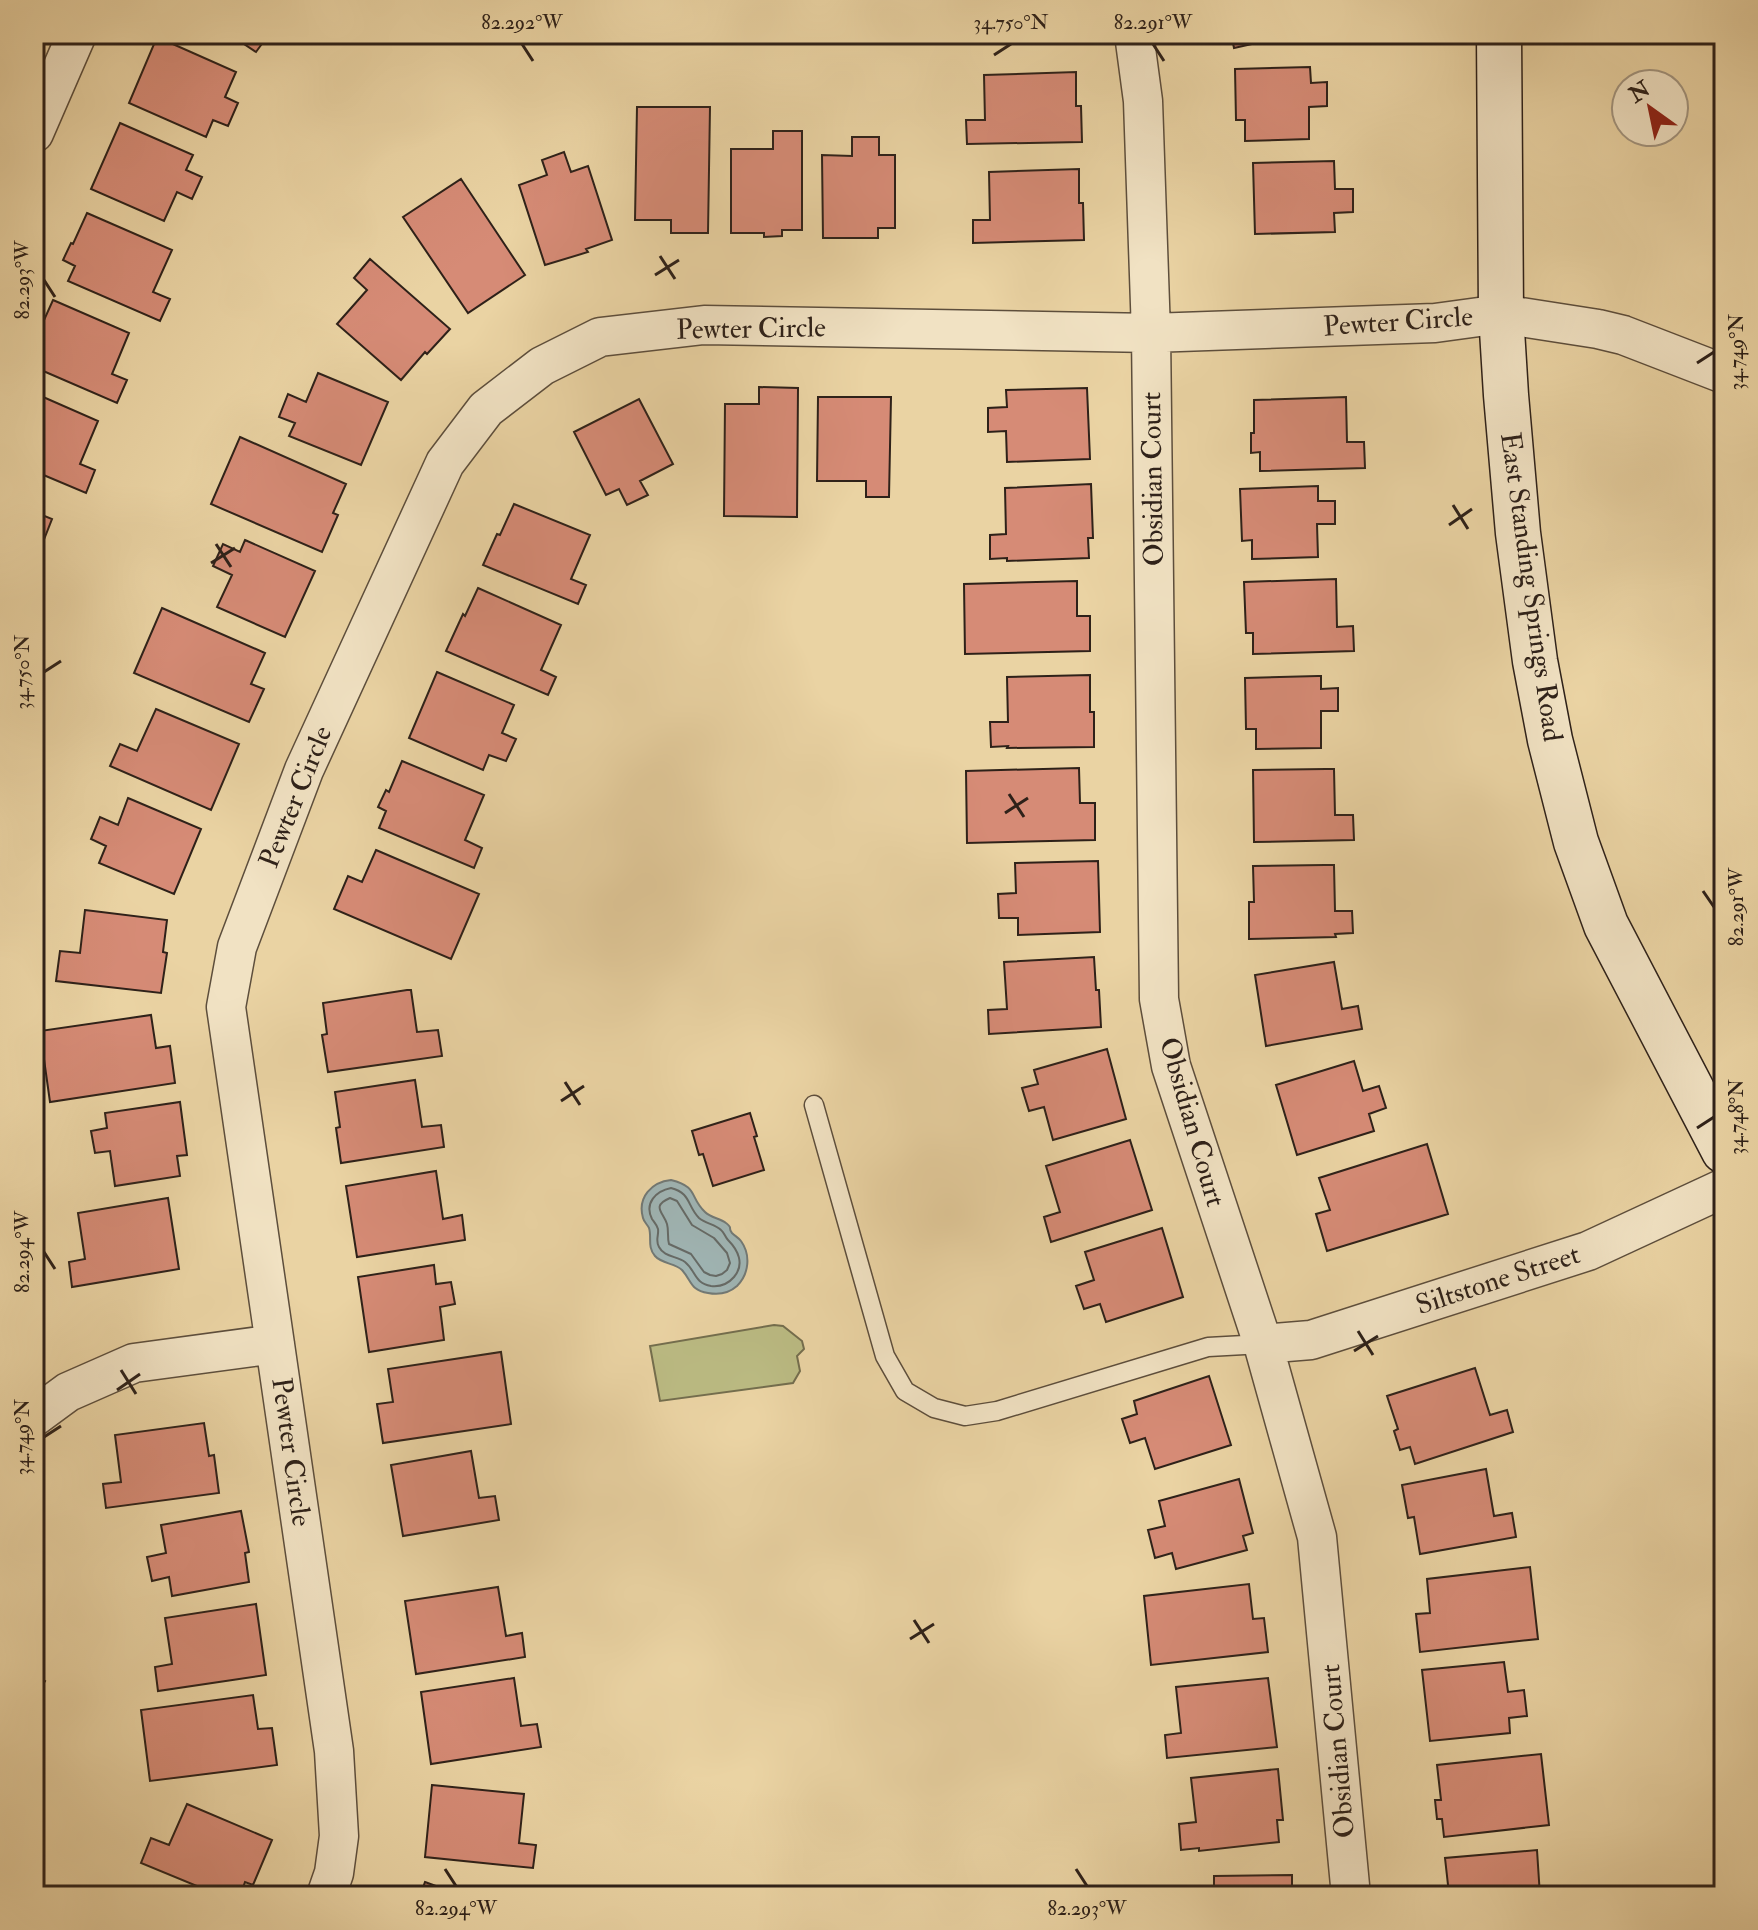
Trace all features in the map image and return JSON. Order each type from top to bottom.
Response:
[{"type":"street","points":[[34,133],[77,34]]},
{"type":"street","points":[[1134,34],[1143,101],[1151,333]]},
{"type":"street","name":"East Standing Springs Road","points":[[1499,34],[1501,314],[1506,395],[1518,533],[1535,661],[1550,740],[1576,842],[1606,925],[1724,1151]]},
{"type":"street","name":"Pewter Circle","points":[[326,1896],[334,1873],[339,1836],[334,1751],[226,1007],[237,947],[304,770],[445,463],[486,409],[542,366],[600,337],[704,325],[1151,333],[1435,323],[1501,314],[1623,335],[1724,374]]},
{"type":"street","name":"Obsidian Court","points":[[1151,333],[1159,999],[1171,1066],[1263,1344],[1317,1537],[1351,1896]]},
{"type":"street","name":"Siltstone Street","points":[[1263,1344],[1311,1340],[1588,1251],[1724,1188]]},
{"type":"street","points":[[34,1417],[68,1392],[134,1363],[275,1344]]},
{"type":"lane","points":[[814,1105],[885,1356],[905,1391],[934,1408],[965,1416],[997,1411],[1208,1347],[1263,1344]]},
{"type":"green space","points":[[783,1326],[802,1341],[804,1349],[797,1356],[800,1371],[793,1383],[660,1401],[650,1346]]},
{"type":"water","points":[[671,1180],[690,1189],[700,1207],[710,1216],[724,1221],[744,1246],[746,1270],[737,1286],[716,1294],[698,1290],[682,1270],[661,1261],[653,1253],[642,1203],[652,1187]]},
{"type":"building","points":[[229,34],[269,34],[256,52]]},
{"type":"building","points":[[1231,34],[1297,34],[1234,48]]},
{"type":"building","points":[[157,37],[236,72],[225,97],[238,103],[228,126],[213,120],[206,137],[129,103]]},
{"type":"building","points":[[1310,67],[1311,83],[1327,82],[1327,106],[1309,107],[1309,139],[1245,141],[1245,120],[1236,120],[1235,69]]},
{"type":"building","points":[[1076,72],[1076,106],[1081,106],[1082,142],[967,144],[966,120],[985,120],[984,75]]},
{"type":"building","points":[[637,107],[710,107],[708,233],[671,233],[671,220],[635,220]]},
{"type":"building","points":[[120,123],[193,155],[186,170],[202,177],[192,199],[177,192],[164,221],[91,189]]},
{"type":"building","points":[[773,131],[802,131],[802,230],[782,230],[782,236],[764,237],[764,233],[731,233],[731,149],[773,149]]},
{"type":"building","points":[[852,137],[879,137],[879,155],[895,155],[895,228],[878,228],[878,238],[823,238],[822,155],[852,156]]},
{"type":"building","points":[[564,152],[571,172],[588,166],[612,240],[586,249],[588,252],[545,265],[519,185],[547,175],[542,160]]},
{"type":"building","points":[[1334,161],[1335,189],[1353,189],[1353,212],[1334,213],[1335,232],[1255,234],[1253,163]]},
{"type":"building","points":[[1079,169],[1084,240],[973,243],[973,220],[990,220],[989,172]]},
{"type":"building","points":[[461,179],[525,275],[468,313],[403,217]]},
{"type":"building","points":[[87,213],[172,250],[153,292],[170,299],[160,321],[68,281],[75,266],[63,260]]},
{"type":"building","points":[[370,259],[450,329],[401,380],[337,324],[367,290],[354,278]]},
{"type":"building","points":[[53,300],[129,333],[112,374],[127,380],[117,403],[34,367],[34,327],[40,329]]},
{"type":"building","points":[[318,373],[388,402],[361,465],[289,436],[295,423],[279,417],[288,394],[306,402]]},
{"type":"building","points":[[759,387],[798,388],[797,517],[724,516],[725,404],[759,404]]},
{"type":"building","points":[[1087,388],[1090,459],[1007,462],[1006,431],[988,432],[988,408],[1007,407],[1006,390]]},
{"type":"building","points":[[34,393],[98,421],[80,464],[95,470],[86,493],[34,471]]},
{"type":"building","points":[[818,397],[891,397],[889,497],[866,497],[866,481],[817,481]]},
{"type":"building","points":[[1346,397],[1347,442],[1364,442],[1365,468],[1260,471],[1260,452],[1251,453],[1254,400]]},
{"type":"building","points":[[639,399],[673,464],[640,481],[648,495],[627,505],[619,489],[606,495],[574,432]]},
{"type":"building","points":[[240,437],[346,484],[333,513],[338,515],[322,552],[211,504]]},
{"type":"building","points":[[1091,484],[1093,538],[1088,538],[1089,558],[990,559],[990,535],[1006,534],[1005,488]]},
{"type":"building","points":[[1318,486],[1318,501],[1335,501],[1335,524],[1317,524],[1318,557],[1252,559],[1252,540],[1242,541],[1240,489]]},
{"type":"building","points":[[34,497],[42,500],[37,513],[52,519],[43,542],[34,539]]},
{"type":"building","points":[[514,504],[590,535],[571,579],[586,585],[578,604],[483,565]]},
{"type":"building","points":[[245,540],[315,571],[285,637],[217,607],[232,575],[213,566],[223,544],[240,552]]},
{"type":"building","points":[[1336,579],[1337,627],[1353,626],[1354,651],[1253,654],[1253,633],[1246,633],[1244,582]]},
{"type":"building","points":[[1077,581],[1077,616],[1090,616],[1090,651],[965,654],[964,584]]},
{"type":"building","points":[[478,588],[561,625],[541,670],[556,677],[548,695],[446,651]]},
{"type":"building","points":[[162,608],[265,653],[251,684],[264,689],[249,722],[134,673]]},
{"type":"building","points":[[437,672],[514,705],[502,733],[516,739],[506,761],[489,755],[483,770],[409,738]]},
{"type":"building","points":[[1090,675],[1094,747],[991,747],[990,722],[1008,722],[1007,677]]},
{"type":"building","points":[[1321,676],[1321,689],[1338,688],[1338,711],[1321,711],[1321,748],[1256,749],[1256,729],[1246,729],[1245,678]]},
{"type":"building","points":[[156,709],[239,744],[211,810],[110,766],[120,744],[137,751]]},
{"type":"building","points":[[402,761],[484,795],[465,840],[482,848],[474,868],[379,828],[386,811],[378,807],[386,790],[389,792]]},
{"type":"building","points":[[1079,768],[1080,803],[1095,803],[1095,840],[967,843],[966,771]]},
{"type":"building","points":[[1334,769],[1335,815],[1353,815],[1354,840],[1254,842],[1253,770]]},
{"type":"building","points":[[128,798],[201,829],[174,894],[99,863],[106,846],[91,839],[100,817],[118,825]]},
{"type":"building","points":[[376,850],[479,894],[451,959],[334,909],[348,876],[362,882]]},
{"type":"building","points":[[1098,861],[1100,932],[1018,935],[1018,918],[999,918],[998,894],[1016,893],[1015,863]]},
{"type":"building","points":[[1334,865],[1335,911],[1352,911],[1353,933],[1335,934],[1336,937],[1249,939],[1249,902],[1254,902],[1253,866]]},
{"type":"building","points":[[85,910],[167,920],[163,952],[167,953],[161,993],[56,981],[60,951],[80,953]]},
{"type":"building","points":[[1094,957],[1101,1027],[989,1034],[988,1010],[1007,1009],[1004,962]]},
{"type":"building","points":[[1334,962],[1342,1009],[1358,1006],[1362,1029],[1266,1046],[1255,975]]},
{"type":"building","points":[[411,990],[417,1032],[438,1030],[442,1056],[328,1072],[322,1035],[327,1034],[323,1003]]},
{"type":"building","points":[[151,1015],[156,1048],[170,1046],[175,1083],[50,1102],[40,1031]]},
{"type":"building","points":[[1107,1049],[1126,1119],[1053,1140],[1044,1107],[1029,1111],[1022,1088],[1038,1084],[1034,1070]]},
{"type":"building","points":[[1354,1061],[1363,1091],[1379,1086],[1386,1108],[1369,1114],[1374,1131],[1297,1155],[1276,1085]]},
{"type":"building","points":[[415,1080],[422,1127],[441,1125],[444,1147],[341,1163],[335,1092]]},
{"type":"building","points":[[180,1102],[187,1155],[177,1156],[180,1176],[115,1186],[110,1151],[95,1153],[91,1131],[107,1128],[105,1113]]},
{"type":"building","points":[[750,1113],[764,1170],[713,1186],[692,1131]]},
{"type":"building","points":[[1130,1140],[1152,1210],[1051,1242],[1044,1217],[1060,1212],[1046,1166]]},
{"type":"building","points":[[1427,1144],[1448,1214],[1327,1251],[1316,1214],[1330,1210],[1319,1178]]},
{"type":"building","points":[[436,1171],[443,1219],[462,1215],[465,1240],[357,1257],[346,1186]]},
{"type":"building","points":[[168,1198],[179,1269],[72,1287],[69,1262],[85,1259],[78,1213]]},
{"type":"building","points":[[1162,1228],[1183,1297],[1106,1322],[1100,1304],[1084,1309],[1076,1286],[1094,1280],[1085,1252]]},
{"type":"building","points":[[434,1265],[436,1284],[451,1282],[455,1304],[440,1307],[444,1340],[369,1352],[358,1277]]},
{"type":"building","points":[[501,1352],[511,1424],[383,1443],[377,1404],[393,1402],[388,1369]]},
{"type":"building","points":[[1475,1368],[1490,1415],[1507,1410],[1513,1432],[1415,1464],[1410,1447],[1400,1450],[1394,1431],[1398,1429],[1387,1396]]},
{"type":"building","points":[[1209,1376],[1231,1445],[1155,1469],[1145,1438],[1130,1443],[1122,1419],[1137,1414],[1134,1401]]},
{"type":"building","points":[[204,1423],[209,1456],[214,1455],[219,1493],[106,1508],[103,1484],[121,1482],[115,1435]]},
{"type":"building","points":[[471,1451],[479,1498],[495,1496],[499,1520],[403,1536],[391,1465]]},
{"type":"building","points":[[1486,1469],[1494,1516],[1512,1513],[1516,1537],[1420,1554],[1414,1517],[1408,1518],[1402,1485]]},
{"type":"building","points":[[1239,1479],[1253,1533],[1243,1536],[1247,1550],[1176,1569],[1172,1553],[1155,1558],[1148,1530],[1165,1526],[1159,1501]]},
{"type":"building","points":[[241,1511],[249,1552],[245,1553],[249,1582],[172,1596],[169,1577],[152,1581],[147,1557],[166,1553],[161,1525]]},
{"type":"building","points":[[1530,1567],[1538,1639],[1420,1652],[1416,1614],[1430,1613],[1427,1579]]},
{"type":"building","points":[[1249,1584],[1253,1619],[1264,1618],[1268,1652],[1151,1665],[1144,1596]]},
{"type":"building","points":[[498,1587],[506,1636],[522,1633],[525,1657],[416,1674],[405,1601]]},
{"type":"building","points":[[256,1604],[266,1675],[158,1691],[155,1667],[172,1664],[165,1618]]},
{"type":"building","points":[[1504,1662],[1508,1692],[1524,1690],[1527,1716],[1509,1718],[1510,1733],[1430,1741],[1422,1670]]},
{"type":"building","points":[[34,1674],[45,1681],[34,1699]]},
{"type":"building","points":[[514,1678],[521,1726],[537,1724],[541,1747],[431,1764],[421,1692]]},
{"type":"building","points":[[1268,1678],[1277,1747],[1167,1758],[1165,1735],[1181,1733],[1176,1687]]},
{"type":"building","points":[[253,1695],[258,1729],[272,1728],[277,1765],[150,1781],[141,1710]]},
{"type":"building","points":[[1541,1754],[1549,1825],[1444,1837],[1442,1819],[1437,1819],[1435,1800],[1441,1800],[1437,1765]]},
{"type":"building","points":[[1278,1769],[1283,1820],[1277,1820],[1279,1842],[1199,1851],[1199,1848],[1181,1850],[1179,1824],[1196,1822],[1191,1778]]},
{"type":"building","points":[[432,1785],[524,1794],[519,1843],[536,1845],[533,1868],[425,1857]]},
{"type":"building","points":[[187,1804],[272,1840],[253,1885],[245,1882],[240,1896],[221,1896],[141,1863],[151,1838],[169,1845]]},
{"type":"building","points":[[1537,1850],[1540,1896],[1445,1896],[1449,1894],[1445,1858]]},
{"type":"building","points":[[1292,1875],[1292,1896],[1197,1896],[1197,1891],[1214,1890],[1214,1876]]},
{"type":"building","points":[[425,1882],[463,1896],[420,1896]]}]
